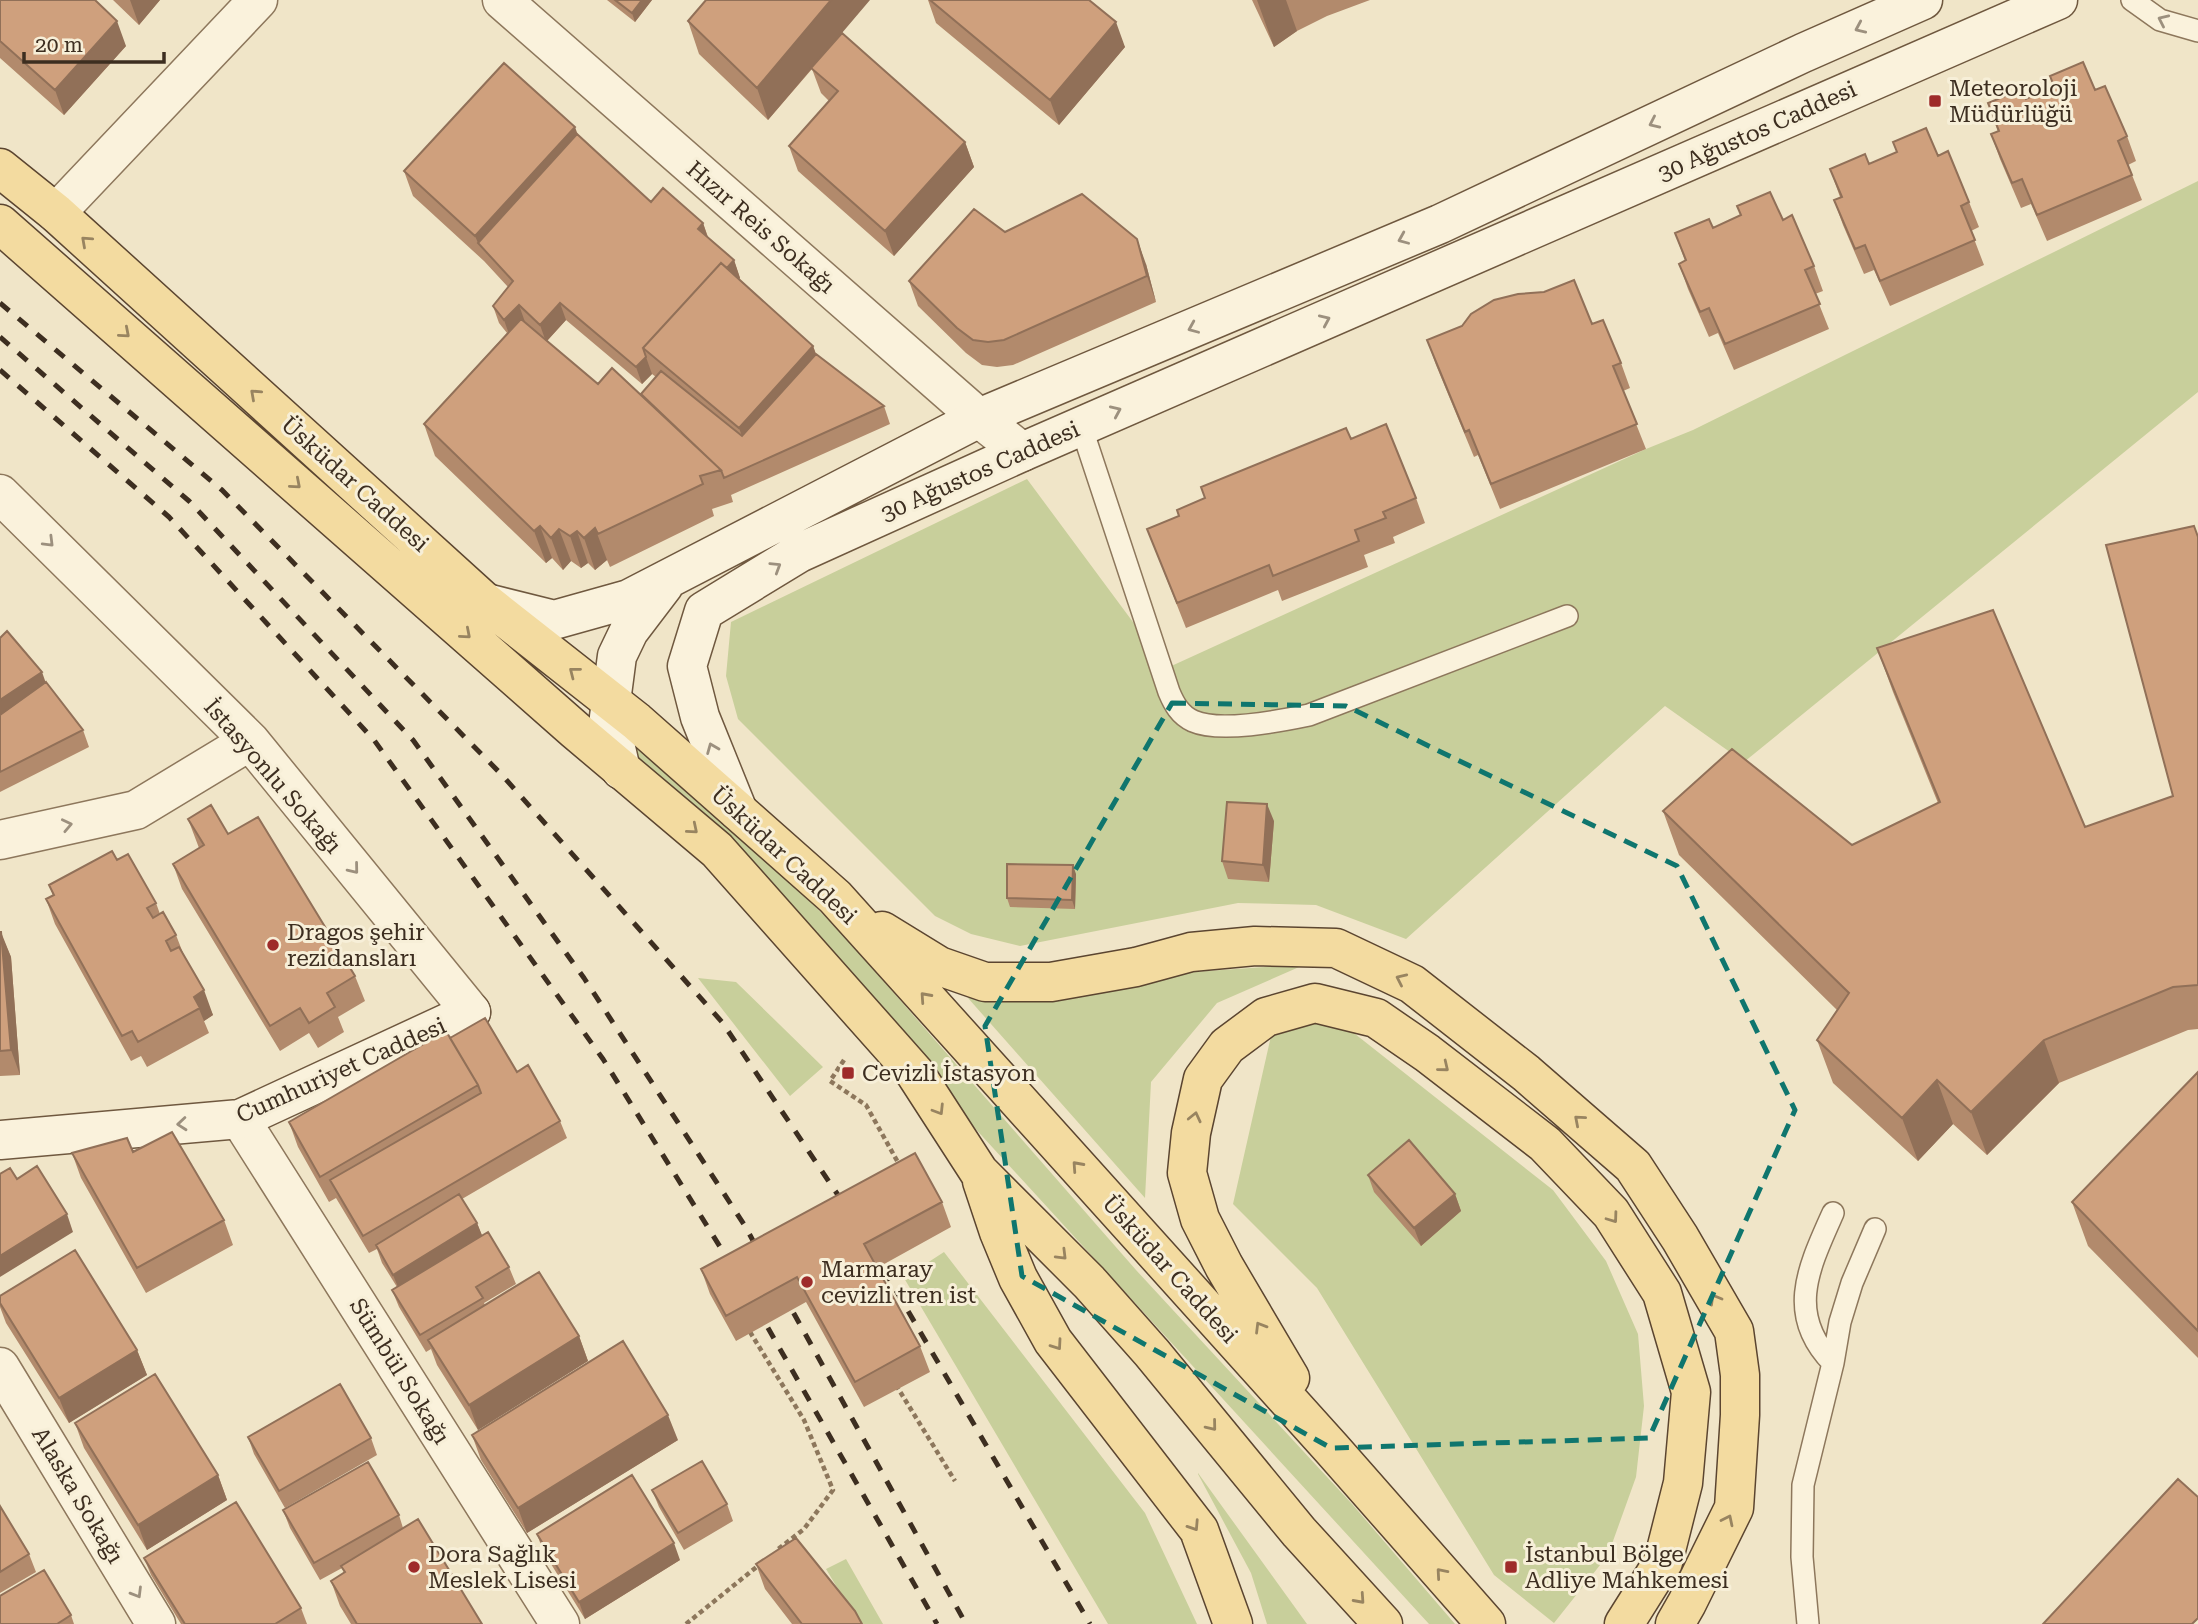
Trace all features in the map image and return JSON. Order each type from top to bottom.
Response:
[{"type":"main road","name":"Üsküdar Caddesi","points":[[0,168],[56,214],[486,603],[610,701],[835,897],[1486,1624]]},
{"type":"main road","name":"Üsküdar Caddesi","points":[[0,224],[621,770],[717,850],[915,1073],[979,1172],[1098,1292],[1152,1353],[1299,1532],[1383,1624]]},
{"type":"main road","points":[[835,897],[888,935],[939,966],[985,982],[1051,982],[1136,967],[1191,952],[1255,946],[1336,948],[1412,985],[1526,1073],[1633,1166],[1680,1238],[1734,1331],[1740,1375],[1734,1508],[1675,1624]]},
{"type":"main road","points":[[1332,1449],[1224,1266],[1200,1219],[1187,1173],[1191,1133],[1203,1080],[1227,1046],[1266,1017],[1315,1003],[1376,1018],[1427,1053],[1545,1144],[1611,1213],[1661,1293],[1691,1392],[1683,1483],[1663,1562],[1624,1624]]},
{"type":"main road","points":[[979,1172],[999,1233],[1018,1278],[1053,1341],[1199,1530],[1232,1618]]},
{"type":"street","points":[[56,214],[258,0]]},
{"type":"street","name":"Hızır Reis Sokağı","points":[[502,0],[1021,452]]},
{"type":"street","name":"30 Ağustos Caddesi","points":[[486,603],[554,620],[629,599],[979,418],[1440,223],[1790,59],[1923,0]]},
{"type":"street","name":"30 Ağustos Caddesi","points":[[738,811],[700,717],[687,666],[704,611],[799,553],[1021,452],[2058,0]]},
{"type":"street","points":[[1440,223],[1457,262]]},
{"type":"street","name":"İstasyonlu Sokağı","points":[[1,497],[250,741],[471,1012]]},
{"type":"street","name":"30 Ağustos Caddesi","points":[[621,770],[609,717],[617,656],[629,631],[670,578]]},
{"type":"street","points":[[0,840],[136,810],[250,741]]},
{"type":"street","name":"Cumhuriyet Caddesi","points":[[0,1140],[240,1119],[471,1012]]},
{"type":"street","name":"Sümbül Sokağı","points":[[240,1119],[560,1624]]},
{"type":"street","name":"Alaska Sokağı","points":[[0,1367],[156,1624]]},
{"type":"lane","points":[[2132,0],[2160,20],[2198,31]]},
{"type":"lane","points":[[1081,426],[1169,692],[1181,713],[1194,722],[1243,726],[1275,723],[1309,715],[1567,616]]},
{"type":"lane","points":[[1833,1213],[1810,1264],[1805,1287],[1805,1310],[1813,1338],[1833,1363]]},
{"type":"lane","points":[[1808,1624],[1802,1557],[1803,1485],[1833,1363],[1840,1322],[1852,1283],[1875,1229]]},
{"type":"path","points":[[866,1105],[905,1173]]},
{"type":"path","points":[[750,1332],[804,1420],[833,1490],[804,1529],[771,1555]]},
{"type":"path","points":[[892,1379],[955,1481]]},
{"type":"path","points":[[686,1624],[761,1564]]},
{"type":"highlighted area","points":[[1172,703],[1346,706],[1677,866],[1795,1110],[1649,1438],[1331,1448],[1022,1276],[985,1026]]},
{"type":"green space","points":[[2198,181],[2198,392],[1744,762],[1665,706],[1406,939],[1316,905],[1238,903],[1020,946],[971,934],[935,916],[738,719],[726,676],[731,622],[1027,479],[1167,668],[1693,430]]},
{"type":"green space","points":[[624,725],[679,767],[844,936],[1136,1270],[1352,1504],[1455,1624],[1429,1624],[928,1077],[638,772]]},
{"type":"green space","points":[[1306,964],[1217,1003],[1151,1082],[1145,1198],[968,998],[1063,997],[1179,973]]},
{"type":"green space","points":[[698,978],[736,982],[823,1067],[790,1096]]},
{"type":"green space","points":[[1331,1015],[1553,1190],[1606,1261],[1638,1334],[1644,1406],[1636,1477],[1608,1555],[1554,1623],[1494,1575],[1317,1288],[1233,1204],[1271,1036]]},
{"type":"green space","points":[[944,1252],[1145,1513],[1197,1624],[1108,1624],[904,1278]]},
{"type":"green space","points":[[1198,1473],[1307,1624],[1267,1624],[1251,1573]]},
{"type":"green space","points":[[846,1559],[883,1624],[859,1624],[826,1569]]},
{"type":"building","points":[[0,0],[95,0],[117,21],[55,90],[0,41]]},
{"type":"building","points":[[615,0],[642,0],[632,13]]},
{"type":"building","points":[[706,0],[831,0],[757,88],[688,21]]},
{"type":"building","points":[[930,0],[1089,0],[1116,22],[1050,100]]},
{"type":"building","points":[[842,33],[965,142],[885,231],[789,146],[838,91],[811,68]]},
{"type":"building","points":[[2083,62],[2095,90],[2105,86],[2127,136],[2118,141],[2132,175],[2037,215],[2022,179],[2012,183],[1991,134],[1999,131],[1988,103],[2022,89],[2026,99],[2054,86],[2050,76]]},
{"type":"building","points":[[504,63],[575,127],[475,236],[404,171]]},
{"type":"building","points":[[1926,128],[1938,156],[1948,151],[1969,202],[1961,206],[1975,240],[1880,281],[1865,245],[1855,249],[1834,200],[1842,197],[1830,169],[1865,154],[1869,164],[1897,152],[1893,142]]},
{"type":"building","points":[[577,134],[651,202],[663,188],[703,223],[698,229],[734,260],[727,268],[721,263],[643,348],[646,357],[636,367],[560,303],[540,325],[519,305],[504,320],[493,306],[513,281],[478,243]]},
{"type":"building","points":[[1770,192],[1783,220],[1792,215],[1814,266],[1805,270],[1820,304],[1725,344],[1709,308],[1700,312],[1679,264],[1686,260],[1675,233],[1709,219],[1713,228],[1741,215],[1737,206]]},
{"type":"building","points":[[1082,194],[1137,239],[1147,276],[1004,340],[988,342],[973,340],[957,328],[909,281],[974,209],[1005,232]]},
{"type":"building","points":[[721,263],[813,346],[739,428],[643,348]]},
{"type":"building","points":[[1574,280],[1592,324],[1603,320],[1621,363],[1613,366],[1637,424],[1491,484],[1469,430],[1465,432],[1427,340],[1462,326],[1471,314],[1494,300],[1518,294],[1544,292]]},
{"type":"building","points":[[521,319],[598,384],[612,368],[721,470],[700,476],[703,484],[598,534],[595,528],[584,538],[577,531],[570,536],[559,529],[551,538],[540,526],[534,531],[424,424]]},
{"type":"building","points":[[816,354],[884,406],[724,478],[721,470],[641,394],[661,371],[742,436]]},
{"type":"building","points":[[1386,424],[1416,498],[1383,512],[1386,518],[1355,530],[1359,541],[1273,576],[1269,565],[1177,603],[1147,529],[1179,516],[1177,510],[1205,498],[1201,487],[1346,428],[1351,439]]},
{"type":"building","points":[[2194,526],[2198,537],[2198,985],[2173,987],[2044,1040],[1971,1112],[1937,1080],[1902,1118],[1817,1040],[1849,993],[1663,811],[1732,749],[1852,845],[1940,802],[1877,648],[1993,610],[2085,827],[2173,796],[2106,545]]},
{"type":"building","points":[[7,631],[42,672],[0,700],[0,638]]},
{"type":"building","points":[[46,682],[83,730],[0,772],[0,715]]},
{"type":"building","points":[[1227,802],[1267,804],[1263,865],[1222,861]]},
{"type":"building","name":"Dragos şehir rezidansları","points":[[211,805],[228,834],[258,817],[355,976],[327,993],[335,1007],[309,1023],[300,1008],[270,1026],[173,864],[204,845],[188,819]]},
{"type":"building","points":[[112,851],[117,860],[128,854],[156,903],[147,908],[153,918],[163,912],[176,935],[166,941],[171,951],[179,947],[204,990],[194,997],[200,1008],[138,1042],[132,1031],[122,1036],[46,899],[54,895],[49,885]]},
{"type":"building","points":[[1007,864],[1073,865],[1072,900],[1007,898]]},
{"type":"building","points":[[0,932],[11,1050],[0,1051]]},
{"type":"building","points":[[485,1018],[517,1072],[528,1065],[560,1121],[363,1236],[330,1180],[481,1093],[450,1038]]},
{"type":"building","points":[[446,1031],[478,1085],[320,1177],[289,1122]]},
{"type":"building","points":[[2198,1072],[2198,1331],[2072,1202]]},
{"type":"building","points":[[172,1132],[224,1220],[137,1268],[72,1153],[127,1138],[133,1152]]},
{"type":"building","points":[[1409,1140],[1455,1194],[1414,1228],[1368,1175]]},
{"type":"building","name":"Marmaray cevizli tren ist","points":[[915,1153],[942,1202],[864,1244],[920,1346],[855,1382],[797,1277],[726,1316],[701,1269]]},
{"type":"building","points":[[37,1166],[67,1214],[0,1256],[0,1174],[10,1168],[17,1179]]},
{"type":"building","points":[[459,1194],[477,1223],[393,1275],[376,1245]]},
{"type":"building","points":[[488,1232],[509,1267],[476,1287],[483,1298],[420,1335],[392,1290]]},
{"type":"building","points":[[75,1250],[137,1350],[59,1398],[0,1303],[0,1296]]},
{"type":"building","points":[[539,1272],[579,1336],[469,1405],[428,1340]]},
{"type":"building","points":[[623,1341],[668,1415],[518,1508],[472,1435]]},
{"type":"building","points":[[155,1374],[218,1475],[138,1525],[75,1423]]},
{"type":"building","points":[[340,1384],[371,1438],[279,1491],[248,1437]]},
{"type":"building","points":[[702,1461],[727,1504],[678,1533],[652,1490]]},
{"type":"building","points":[[368,1462],[399,1515],[314,1563],[283,1510]]},
{"type":"building","points":[[632,1475],[674,1543],[579,1602],[537,1534]]},
{"type":"building","points":[[2178,1479],[2198,1497],[2198,1618],[2192,1624],[2043,1624]]},
{"type":"building","points":[[236,1502],[301,1608],[275,1624],[185,1624],[144,1558]]},
{"type":"building","points":[[0,1506],[29,1554],[0,1572]]},
{"type":"building","name":"Dora Sağlık Meslek Lisesi","points":[[418,1519],[482,1624],[357,1624],[331,1581],[345,1572],[341,1566]]},
{"type":"building","points":[[796,1538],[855,1611],[862,1624],[802,1624],[756,1564]]},
{"type":"building","points":[[44,1570],[71,1615],[57,1624],[0,1624],[0,1596]]},
{"type":"railway","points":[[0,303],[222,490],[501,774],[722,1022],[848,1210]]},
{"type":"railway","points":[[0,337],[189,501],[413,740],[584,978],[745,1226],[763,1259]]},
{"type":"railway","points":[[0,370],[169,517],[374,740],[603,1059],[737,1274]]},
{"type":"railway","points":[[872,1249],[1090,1624]]},
{"type":"railway","points":[[782,1292],[966,1624]]},
{"type":"railway","points":[[756,1307],[937,1624]]},
{"type":"place","name":"Meteoroloji Müdürlüğü","points":[[1935,101]]},
{"type":"place","name":"Dragos şehir rezidansları","points":[[273,945]]},
{"type":"place","name":"Cevizli İstasyon","points":[[848,1073]]},
{"type":"place","name":"Marmaray cevizli tren ist","points":[[807,1282]]},
{"type":"place","name":"Dora Sağlık Meslek Lisesi","points":[[414,1567]]},
{"type":"place","name":"İstanbul Bölge Adliye Mahkemesi","points":[[1511,1567]]}]
